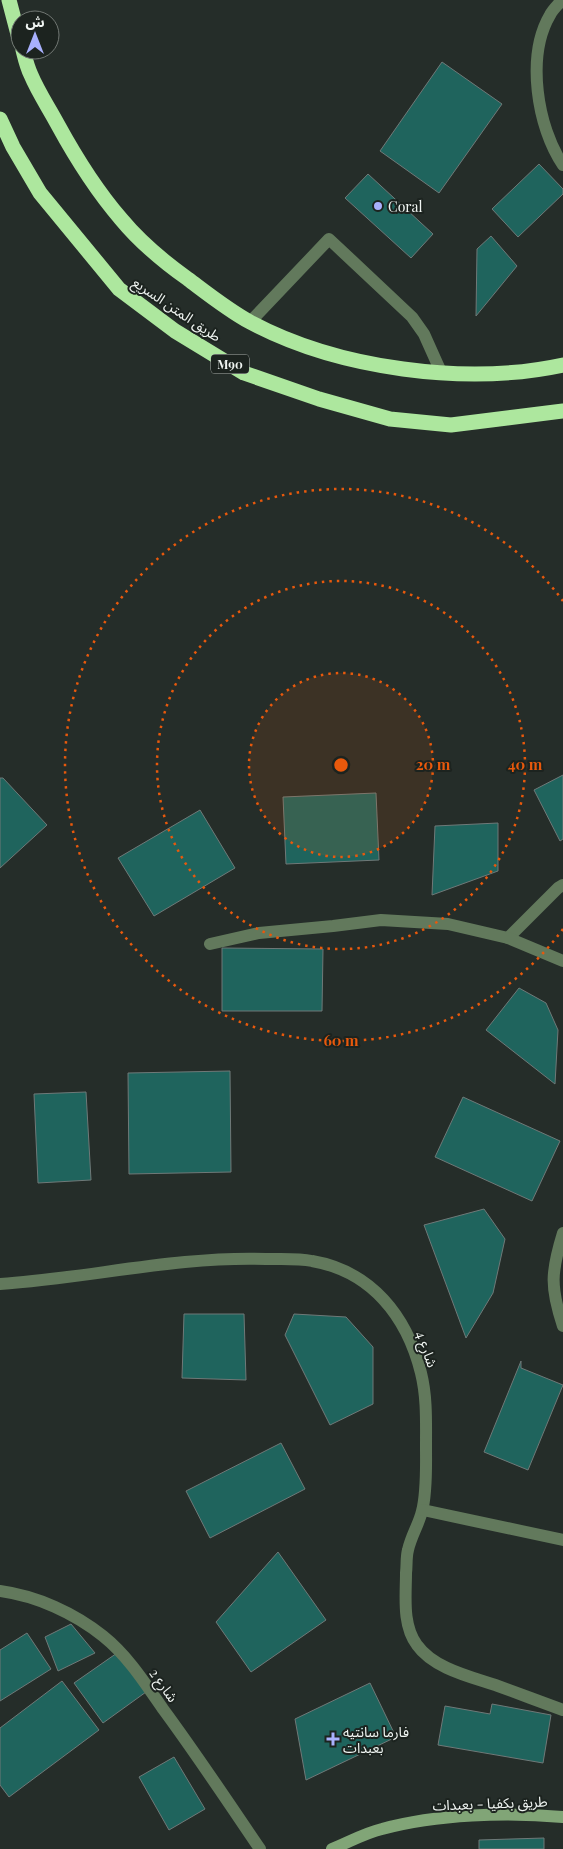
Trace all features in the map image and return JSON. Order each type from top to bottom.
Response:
[{"type":"highway","name":"طريق المتن السريع","points":[[25,60],[30,74],[74,155],[94,185],[122,220],[174,268],[220,304],[250,322],[315,348],[356,360],[396,368],[442,372],[497,373],[563,364]]},
{"type":"highway","name":"طريق المتن السريع","points":[[0,119],[13,147],[40,193],[119,289],[175,330],[244,373],[319,399],[390,419],[451,425],[563,411]]},
{"type":"main road","name":"طريق بكفيا - بعبدات","points":[[332,1849],[382,1829],[428,1820],[477,1816],[563,1817]]},
{"type":"street","points":[[562,0],[550,14],[542,33],[537,56],[540,107],[549,135],[563,165]]},
{"type":"street","points":[[250,322],[329,239],[412,317],[424,334],[442,372]]},
{"type":"street","points":[[508,938],[563,885]]},
{"type":"street","points":[[210,944],[259,933],[382,920],[448,924],[508,938],[563,961]]},
{"type":"street","points":[[563,1233],[555,1260],[552,1284],[563,1326]]},
{"type":"street","name":"شارع 4","points":[[0,1284],[44,1281],[182,1262],[248,1258],[309,1260],[330,1264],[353,1274],[376,1291],[402,1324],[421,1373],[426,1409],[426,1466],[423,1510],[407,1550],[405,1601],[409,1630],[417,1645],[433,1660],[455,1671],[563,1710]]},
{"type":"street","points":[[423,1510],[563,1540]]},
{"type":"street","name":"شارع 2","points":[[0,1591],[40,1600],[74,1616],[104,1637],[130,1662],[260,1849]]},
{"type":"building","points":[[442,62],[502,104],[439,193],[380,151]]},
{"type":"building","points":[[539,164],[563,189],[563,194],[518,237],[492,209]]},
{"type":"building","points":[[368,174],[433,234],[411,258],[345,198]]},
{"type":"building","points":[[491,236],[517,266],[476,316],[477,249]]},
{"type":"building","points":[[563,775],[563,839],[560,841],[534,790]]},
{"type":"building","points":[[0,778],[3,778],[47,825],[0,868]]},
{"type":"building","points":[[376,793],[379,860],[286,864],[283,797]]},
{"type":"building","points":[[200,810],[235,868],[154,916],[118,858]]},
{"type":"building","points":[[498,823],[498,871],[432,895],[435,826]]},
{"type":"building","points":[[222,948],[323,949],[322,1011],[222,1011]]},
{"type":"building","points":[[519,988],[546,1003],[558,1030],[555,1084],[486,1030]]},
{"type":"building","points":[[230,1071],[231,1172],[129,1174],[128,1073]]},
{"type":"building","points":[[86,1092],[91,1180],[38,1183],[34,1094]]},
{"type":"building","points":[[463,1097],[560,1141],[532,1201],[435,1157]]},
{"type":"building","points":[[484,1209],[505,1239],[493,1293],[466,1338],[424,1225]]},
{"type":"building","points":[[184,1314],[244,1314],[246,1380],[182,1378]]},
{"type":"building","points":[[294,1314],[346,1317],[373,1347],[373,1404],[330,1425],[285,1335]]},
{"type":"building","points":[[521,1361],[521,1368],[563,1385],[528,1470],[484,1452]]},
{"type":"building","points":[[281,1443],[305,1489],[210,1538],[186,1491]]},
{"type":"building","points":[[278,1552],[326,1620],[251,1672],[216,1622]]},
{"type":"building","points":[[71,1624],[95,1653],[58,1671],[45,1637]]},
{"type":"building","points":[[27,1633],[51,1669],[0,1701],[0,1650]]},
{"type":"building","points":[[117,1653],[146,1692],[103,1723],[74,1683]]},
{"type":"building","points":[[62,1681],[99,1730],[9,1797],[0,1785],[0,1728]]},
{"type":"building","points":[[370,1683],[396,1737],[306,1780],[295,1719]]},
{"type":"building","points":[[492,1704],[551,1715],[543,1763],[438,1745],[445,1706],[490,1714]]},
{"type":"building","points":[[174,1757],[205,1809],[169,1830],[139,1777]]},
{"type":"building","points":[[544,1838],[544,1849],[479,1849],[479,1840]]},
{"type":"place","name":"Coral","points":[[378,206]]},
{"type":"place","name":"فارما سانتيه بعبدات","points":[[333,1739]]}]
